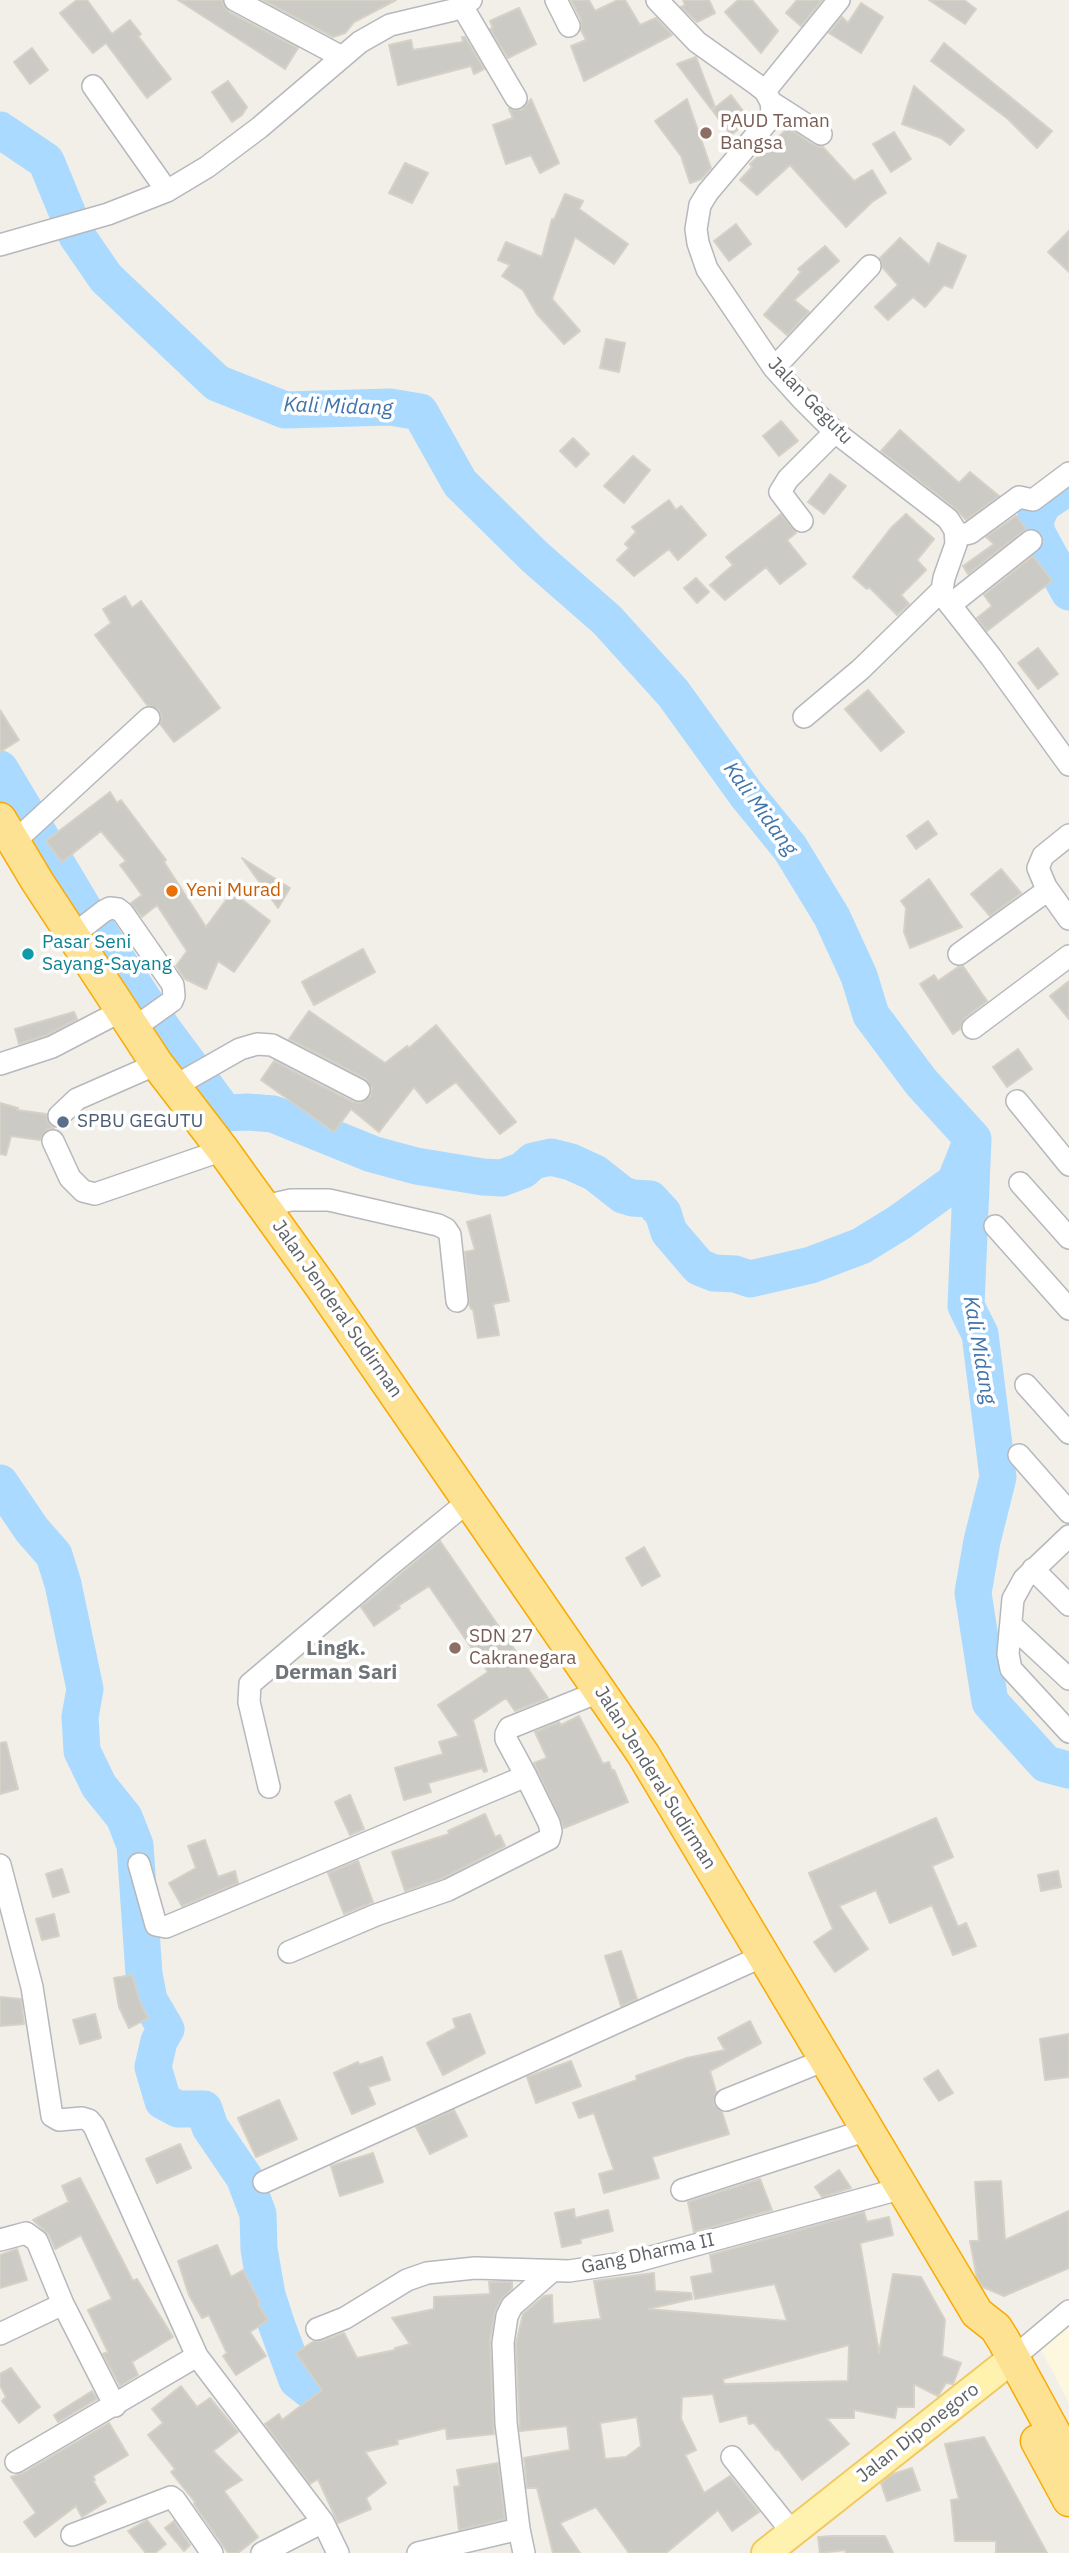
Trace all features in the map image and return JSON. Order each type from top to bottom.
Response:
[{"type":"highway","name":"Jalan Jenderal Sudirman","points":[[21,827],[79,930],[135,1018],[183,1073],[223,1150],[601,1691],[700,1847],[977,2314],[996,2328],[1006,2364]]},
{"type":"highway","points":[[1006,2364],[1069,2460]]},
{"type":"highway","points":[[1006,2364],[1069,2500]]},
{"type":"main road","name":"Jalan Diponegoro","points":[[768,2553],[1006,2364]]},
{"type":"street","points":[[235,0],[342,57]]},
{"type":"street","points":[[556,0],[569,26]]},
{"type":"street","points":[[657,0],[697,42],[821,134]]},
{"type":"street","name":"Jalan Gegutu","points":[[839,0],[768,97],[772,111],[768,121],[700,205],[696,229],[698,243],[707,269],[774,368],[835,432],[948,519],[956,536]]},
{"type":"street","points":[[0,246],[108,214],[167,191],[207,167],[259,128],[360,41],[390,25],[426,18],[467,3],[516,99]]},
{"type":"street","points":[[93,86],[167,191]]},
{"type":"street","points":[[774,368],[870,266]]},
{"type":"street","points":[[802,520],[780,492],[788,479],[835,432]]},
{"type":"street","points":[[1069,473],[1033,500],[1019,497],[970,533],[956,536],[946,598],[1069,765]]},
{"type":"street","points":[[804,717],[946,598],[1031,541]]},
{"type":"street","points":[[21,827],[149,718]]},
{"type":"street","points":[[1069,835],[1039,862],[1039,873],[1069,919]]},
{"type":"street","points":[[960,954],[1048,890]]},
{"type":"street","points":[[0,1064],[135,1018],[172,1001],[174,991],[166,974],[123,913],[110,908],[79,930]]},
{"type":"street","points":[[973,1028],[1069,956]]},
{"type":"street","points":[[59,1116],[76,1099],[183,1073],[257,1044],[272,1045],[359,1090]]},
{"type":"street","points":[[1017,1101],[1069,1165]]},
{"type":"street","points":[[53,1141],[70,1178],[83,1191],[95,1194],[223,1150]]},
{"type":"street","points":[[1020,1184],[1069,1238]]},
{"type":"street","points":[[264,1206],[291,1200],[329,1200],[438,1225],[450,1235],[457,1301]]},
{"type":"street","points":[[995,1226],[1069,1308]]},
{"type":"street","points":[[1026,1385],[1069,1433]]},
{"type":"street","points":[[1019,1455],[1069,1512]]},
{"type":"street","points":[[269,1787],[249,1702],[250,1684],[470,1500]]},
{"type":"street","points":[[1069,1536],[1024,1579],[1013,1599],[1008,1654],[1011,1670],[1069,1732]]},
{"type":"street","points":[[1034,1569],[1069,1605]]},
{"type":"street","points":[[1011,1625],[1069,1679]]},
{"type":"street","points":[[289,1952],[376,1915],[448,1890],[549,1839],[549,1823],[506,1739],[506,1734],[509,1728],[601,1691]]},
{"type":"street","points":[[139,1864],[156,1925],[166,1927],[526,1776]]},
{"type":"street","points":[[0,1865],[6,1909],[32,1987],[50,2111],[56,2120],[82,2118],[89,2120],[94,2126],[197,2356],[323,2522],[338,2553]]},
{"type":"street","points":[[264,2182],[763,1956]]},
{"type":"street","points":[[726,2100],[825,2060]]},
{"type":"street","points":[[682,2190],[867,2130]]},
{"type":"street","name":"Gang Dharma II","points":[[317,2329],[345,2318],[407,2280],[427,2273],[475,2268],[569,2271],[637,2261],[903,2188]]},
{"type":"street","points":[[0,2240],[26,2233],[34,2237],[63,2304],[115,2406]]},
{"type":"street","points":[[524,2553],[506,2423],[503,2343],[507,2316],[512,2306],[552,2271]]},
{"type":"street","points":[[0,2334],[63,2304]]},
{"type":"street","name":"Jalan Diponegoro","points":[[1006,2364],[1069,2311]]},
{"type":"street","points":[[16,2462],[197,2356]]},
{"type":"street","points":[[732,2457],[792,2532]]},
{"type":"street","points":[[72,2535],[171,2497],[176,2500],[212,2553]]},
{"type":"street","points":[[262,2553],[323,2522]]},
{"type":"street","points":[[418,2553],[519,2529]]},
{"type":"shaded area","points":[[1069,2317],[1069,2403],[1037,2342]]},
{"type":"building","points":[[77,0],[87,0],[112,34],[130,20],[141,34],[138,36],[171,79],[147,98],[106,43],[93,53],[60,13]]},
{"type":"building","points":[[178,0],[222,0],[229,12],[298,48],[285,69]]},
{"type":"building","points":[[263,0],[396,0],[354,22],[345,33],[333,37]]},
{"type":"building","points":[[571,0],[589,0],[595,11],[618,0],[625,0],[640,25],[656,18],[672,35],[584,81],[571,46],[586,40],[581,30],[581,20]]},
{"type":"building","points":[[683,0],[709,0],[715,13],[697,22],[681,7],[685,5]]},
{"type":"building","points":[[738,0],[752,0],[778,31],[761,53],[725,12]]},
{"type":"building","points":[[797,0],[822,0],[801,26],[786,13]]},
{"type":"building","points":[[929,0],[964,0],[976,9],[965,24]]},
{"type":"building","points":[[861,3],[883,17],[861,53],[829,33],[842,17],[848,23]]},
{"type":"building","points":[[519,8],[536,44],[508,58],[490,29],[493,28],[490,21]]},
{"type":"building","points":[[462,37],[465,37],[484,69],[474,74],[471,66],[398,85],[389,45],[411,40],[413,50],[463,42]]},
{"type":"building","points":[[944,43],[1052,131],[1037,148],[1008,119],[931,61]]},
{"type":"building","points":[[32,48],[48,70],[30,84],[14,62]]},
{"type":"building","points":[[696,57],[715,107],[711,109],[677,64]]},
{"type":"building","points":[[228,81],[247,107],[242,115],[232,122],[212,92]]},
{"type":"building","points":[[914,86],[964,130],[950,145],[941,138],[902,124]]},
{"type":"building","points":[[731,95],[750,120],[731,135],[712,110]]},
{"type":"building","points":[[531,99],[559,163],[540,173],[531,155],[506,164],[493,125],[513,118],[509,109],[522,110]]},
{"type":"building","points":[[687,99],[711,168],[701,179],[690,183],[681,156],[655,121]]},
{"type":"building","points":[[788,128],[814,145],[823,147],[854,181],[872,170],[886,193],[872,202],[846,227],[790,165],[757,195],[740,180],[752,167],[750,164]]},
{"type":"building","points":[[894,132],[911,159],[891,172],[873,144]]},
{"type":"building","points":[[405,163],[428,173],[412,203],[389,193]]},
{"type":"building","points":[[565,194],[583,201],[579,209],[628,244],[614,264],[575,237],[552,299],[580,331],[564,344],[537,314],[523,290],[502,276],[510,265],[498,260],[506,242],[542,257],[552,219],[554,220]]},
{"type":"building","points":[[736,224],[751,244],[729,261],[714,241]]},
{"type":"building","points":[[1069,231],[1069,272],[1048,252]]},
{"type":"building","points":[[900,238],[929,265],[938,243],[966,256],[952,288],[944,285],[925,307],[913,297],[888,320],[875,307],[898,285],[883,268],[880,258]]},
{"type":"building","points":[[825,246],[839,261],[794,300],[809,312],[787,335],[764,315],[801,272],[798,269]]},
{"type":"building","points":[[606,339],[625,343],[619,372],[600,368]]},
{"type":"building","points":[[781,421],[798,441],[779,456],[763,436]]},
{"type":"building","points":[[900,430],[959,483],[970,472],[999,496],[966,520],[956,509],[881,451]]},
{"type":"building","points":[[573,438],[589,454],[576,467],[560,451]]},
{"type":"building","points":[[633,456],[650,470],[624,503],[604,486]]},
{"type":"building","points":[[830,474],[846,486],[824,514],[808,502]]},
{"type":"building","points":[[669,500],[676,510],[681,506],[706,535],[678,560],[669,549],[634,576],[617,560],[629,548],[625,544],[636,532],[632,527]]},
{"type":"building","points":[[781,514],[796,533],[787,540],[806,564],[780,584],[766,567],[725,600],[710,585],[733,565],[726,557]]},
{"type":"building","points":[[906,514],[934,539],[917,560],[926,570],[901,595],[909,604],[897,615],[869,587],[867,589],[853,577],[891,528]]},
{"type":"building","points":[[1016,516],[1026,529],[968,574],[963,566],[994,544],[986,537]]},
{"type":"building","points":[[1033,556],[1052,581],[987,631],[977,618],[992,606],[984,595]]},
{"type":"building","points":[[696,578],[709,592],[697,603],[684,588]]},
{"type":"building","points":[[125,596],[132,608],[141,601],[220,708],[174,742],[160,724],[162,716],[159,710],[147,705],[95,635],[111,623],[103,609]]},
{"type":"building","points":[[1038,648],[1058,674],[1038,689],[1018,663]]},
{"type":"building","points":[[868,690],[904,732],[881,751],[845,709]]},
{"type":"building","points":[[0,710],[19,740],[0,752]]},
{"type":"building","points":[[110,792],[117,803],[121,800],[166,860],[164,862],[206,927],[232,892],[270,921],[234,972],[218,961],[206,989],[185,979],[176,966],[187,951],[157,905],[142,917],[131,903],[142,895],[120,865],[126,861],[101,831],[62,862],[46,841]]},
{"type":"building","points":[[928,821],[937,834],[916,849],[907,836]]},
{"type":"building","points":[[242,858],[290,888],[278,908]]},
{"type":"building","points":[[1001,869],[1021,893],[990,916],[971,894]]},
{"type":"building","points":[[929,879],[962,927],[910,948],[904,932],[906,908],[901,901]]},
{"type":"building","points":[[363,949],[375,972],[314,1005],[302,982]]},
{"type":"building","points":[[963,966],[987,1001],[965,1018],[960,1029],[953,1034],[920,984],[934,975],[938,981]]},
{"type":"building","points":[[1069,981],[1069,1019],[1050,996]]},
{"type":"building","points":[[309,1011],[385,1063],[407,1046],[409,1048],[436,1025],[516,1122],[500,1134],[456,1082],[427,1103],[414,1087],[379,1132],[351,1109],[334,1132],[261,1080],[274,1061],[353,1102],[360,1103],[370,1097],[372,1089],[366,1079],[289,1039]]},
{"type":"building","points":[[74,1012],[77,1019],[47,1035],[19,1044],[15,1029]]},
{"type":"building","points":[[1018,1049],[1032,1069],[1007,1087],[993,1067]]},
{"type":"building","points":[[0,1103],[18,1108],[17,1110],[46,1114],[49,1124],[54,1128],[47,1129],[40,1140],[11,1136],[6,1155],[0,1154]]},
{"type":"building","points":[[490,1215],[509,1301],[493,1304],[499,1335],[478,1338],[473,1309],[469,1304],[465,1252],[475,1250],[467,1222]]},
{"type":"building","points":[[440,1541],[548,1698],[515,1711],[506,1698],[473,1720],[487,1771],[484,1772],[482,1768],[428,1783],[431,1792],[404,1800],[395,1768],[443,1754],[439,1742],[459,1736],[438,1705],[488,1672],[429,1586],[374,1626],[361,1607]]},
{"type":"building","points":[[644,1547],[660,1576],[642,1586],[626,1558]]},
{"type":"building","points":[[579,1716],[603,1764],[609,1762],[612,1771],[614,1770],[628,1802],[564,1828],[534,1763],[547,1758],[535,1732],[559,1722],[561,1725]]},
{"type":"building","points":[[6,1742],[18,1789],[0,1794],[0,1743]]},
{"type":"building","points":[[350,1795],[364,1829],[350,1835],[335,1802]]},
{"type":"building","points":[[485,1814],[495,1837],[500,1835],[505,1846],[443,1878],[405,1891],[392,1852],[449,1834],[448,1831]]},
{"type":"building","points":[[936,1818],[953,1857],[932,1866],[958,1927],[966,1923],[976,1946],[953,1955],[932,1905],[890,1923],[876,1890],[839,1906],[868,1949],[835,1972],[814,1942],[833,1929],[809,1873]]},
{"type":"building","points":[[205,1840],[218,1877],[235,1871],[238,1883],[182,1906],[169,1883],[196,1868],[188,1846]]},
{"type":"building","points":[[358,1861],[373,1902],[344,1914],[328,1873]]},
{"type":"building","points":[[62,1869],[69,1892],[53,1897],[46,1874]]},
{"type":"building","points":[[1058,1871],[1061,1887],[1041,1891],[1038,1875]]},
{"type":"building","points":[[54,1914],[59,1936],[42,1940],[36,1919]]},
{"type":"building","points":[[621,1951],[637,1999],[621,2006],[605,1956]]},
{"type":"building","points":[[132,1975],[148,2018],[129,2028],[119,2007],[114,1978]]},
{"type":"building","points":[[0,1997],[21,1999],[24,2024],[0,2026]]},
{"type":"building","points":[[95,2014],[101,2038],[80,2044],[73,2020]]},
{"type":"building","points":[[470,2014],[485,2053],[443,2075],[427,2043],[456,2028],[453,2019]]},
{"type":"building","points":[[750,2021],[761,2043],[710,2071],[716,2092],[714,2104],[722,2112],[729,2134],[652,2157],[659,2178],[604,2193],[599,2174],[614,2170],[594,2113],[579,2118],[573,2103],[637,2080],[636,2076],[687,2058],[725,2050],[718,2038]]},
{"type":"building","points":[[1069,2034],[1069,2077],[1045,2080],[1040,2039]]},
{"type":"building","points":[[382,2057],[390,2080],[368,2087],[375,2104],[352,2114],[334,2073],[358,2062],[359,2065]]},
{"type":"building","points":[[571,2061],[581,2086],[536,2103],[527,2077]]},
{"type":"building","points":[[938,2070],[953,2093],[939,2101],[924,2079]]},
{"type":"building","points":[[279,2100],[297,2139],[256,2157],[238,2118]]},
{"type":"building","points":[[454,2110],[467,2136],[430,2154],[416,2127]]},
{"type":"building","points":[[180,2144],[191,2168],[157,2183],[146,2159]]},
{"type":"building","points":[[373,2153],[383,2182],[340,2196],[331,2166]]},
{"type":"building","points":[[839,2170],[851,2188],[822,2197],[815,2187]]},
{"type":"building","points":[[80,2178],[133,2281],[137,2279],[173,2337],[132,2362],[138,2375],[120,2386],[103,2354],[108,2352],[88,2310],[112,2299],[81,2235],[55,2249],[49,2235],[33,2220],[69,2202],[62,2186]]},
{"type":"building","points":[[760,2179],[772,2210],[694,2232],[688,2202]]},
{"type":"building","points":[[1001,2181],[1005,2240],[1069,2211],[1069,2268],[1004,2296],[983,2287],[977,2278],[970,2241],[979,2241],[975,2182]]},
{"type":"building","points":[[574,2209],[575,2218],[608,2210],[613,2231],[580,2239],[581,2243],[562,2247],[555,2213]]},
{"type":"building","points":[[864,2212],[867,2222],[889,2217],[893,2235],[860,2243],[879,2353],[893,2274],[921,2277],[945,2320],[942,2356],[961,2363],[953,2384],[946,2383],[938,2396],[914,2384],[914,2407],[897,2407],[895,2418],[854,2410],[854,2418],[826,2418],[849,2444],[802,2480],[754,2423],[749,2424],[747,2415],[720,2422],[713,2394],[682,2397],[681,2419],[696,2450],[685,2455],[704,2493],[730,2476],[759,2512],[732,2531],[718,2510],[666,2553],[629,2553],[596,2507],[560,2523],[580,2553],[553,2553],[537,2488],[527,2488],[524,2458],[570,2450],[567,2426],[520,2431],[516,2344],[523,2314],[544,2296],[552,2295],[553,2324],[601,2319],[594,2281],[654,2273],[655,2291],[691,2293],[692,2299],[648,2309],[787,2321],[775,2284],[695,2299],[691,2277],[713,2273],[710,2255]],"holes":[[[849,2345],[848,2381],[724,2384],[723,2379]],[[637,2417],[641,2446],[626,2457],[605,2459],[600,2423]]]},
{"type":"building","points":[[217,2245],[231,2277],[243,2270],[268,2320],[250,2332],[266,2356],[236,2375],[223,2356],[227,2353],[209,2315],[202,2318],[189,2295],[178,2261]]},
{"type":"building","points":[[17,2249],[27,2280],[0,2288],[0,2255]]},
{"type":"building","points":[[489,2282],[512,2282],[512,2289],[495,2311],[490,2341],[494,2434],[447,2439],[446,2428],[397,2440],[398,2444],[365,2452],[386,2483],[366,2498],[371,2509],[338,2523],[318,2479],[310,2484],[265,2424],[279,2414],[282,2420],[322,2390],[296,2353],[314,2341],[344,2333],[357,2358],[395,2350],[410,2344],[392,2318],[434,2309],[434,2297],[490,2294]]},
{"type":"building","points":[[11,2368],[40,2407],[19,2423],[2,2401],[6,2397],[0,2385],[0,2374]]},
{"type":"building","points":[[181,2386],[197,2407],[210,2398],[238,2432],[213,2451],[242,2480],[224,2491],[258,2537],[238,2553],[228,2553],[195,2502],[171,2472],[175,2469],[148,2435],[163,2423],[152,2409]]},
{"type":"building","points":[[92,2391],[97,2399],[58,2422],[54,2415]]},
{"type":"building","points":[[109,2423],[128,2455],[93,2476],[93,2481],[106,2502],[82,2517],[76,2506],[35,2537],[24,2522],[36,2513],[11,2477],[23,2473]]},
{"type":"building","points":[[984,2437],[1047,2553],[996,2553],[996,2541],[955,2541],[951,2500],[959,2499],[945,2444]]},
{"type":"building","points":[[498,2463],[505,2519],[459,2530],[454,2487],[460,2486],[457,2470]]},
{"type":"building","points":[[912,2468],[920,2490],[887,2501],[881,2483],[893,2474]]},
{"type":"building","points":[[147,2520],[166,2544],[155,2553],[146,2553],[128,2531]]},
{"type":"building","points":[[174,2521],[190,2545],[184,2551],[165,2528]]},
{"type":"building","points":[[885,2536],[893,2553],[846,2553],[845,2550],[820,2553],[818,2537]]},
{"type":"waterway","name":"Kali Midang","points":[[0,130],[46,161],[77,236],[106,278],[217,383],[285,410],[390,407],[420,412],[460,483],[535,557],[607,620],[673,693],[746,794],[790,848],[832,917],[859,976],[871,1015],[921,1082],[973,1139],[966,1306],[980,1334],[998,1477],[982,1541],[973,1593],[990,1702],[1046,1764],[1069,1770]]},
{"type":"waterway","points":[[1069,486],[1043,504],[1035,520],[1037,533],[1069,592]]},
{"type":"waterway","points":[[0,769],[85,911],[162,1028],[225,1113],[273,1114],[372,1154],[416,1166],[483,1177],[502,1178],[523,1170],[533,1161],[551,1157],[571,1162],[595,1173],[623,1195],[650,1199],[663,1213],[669,1232],[699,1267],[714,1273],[735,1274],[750,1279],[811,1265],[861,1246],[900,1222],[955,1182],[969,1147]]},
{"type":"waterway","points":[[0,1483],[32,1530],[54,1555],[63,1584],[85,1689],[80,1717],[82,1751],[99,1786],[124,1817],[135,1845],[144,1974],[149,2000],[166,2029],[159,2041],[153,2067],[163,2101],[178,2109],[204,2109],[210,2127],[244,2177],[258,2214],[259,2249],[267,2295],[297,2380],[311,2391]]},
{"type":"place","name":"PAUD Taman Bangsa","points":[[706,133]]},
{"type":"place","name":"Yeni Murad","points":[[172,891]]},
{"type":"place","name":"Pasar Seni Sayang-Sayang","points":[[28,954]]},
{"type":"place","name":"SPBU GEGUTU","points":[[63,1122]]},
{"type":"place","name":"SDN 27 Cakranegara","points":[[455,1648]]},
{"type":"district","name":"Lingk. Derman Sari","points":[[336,1661]]}]
